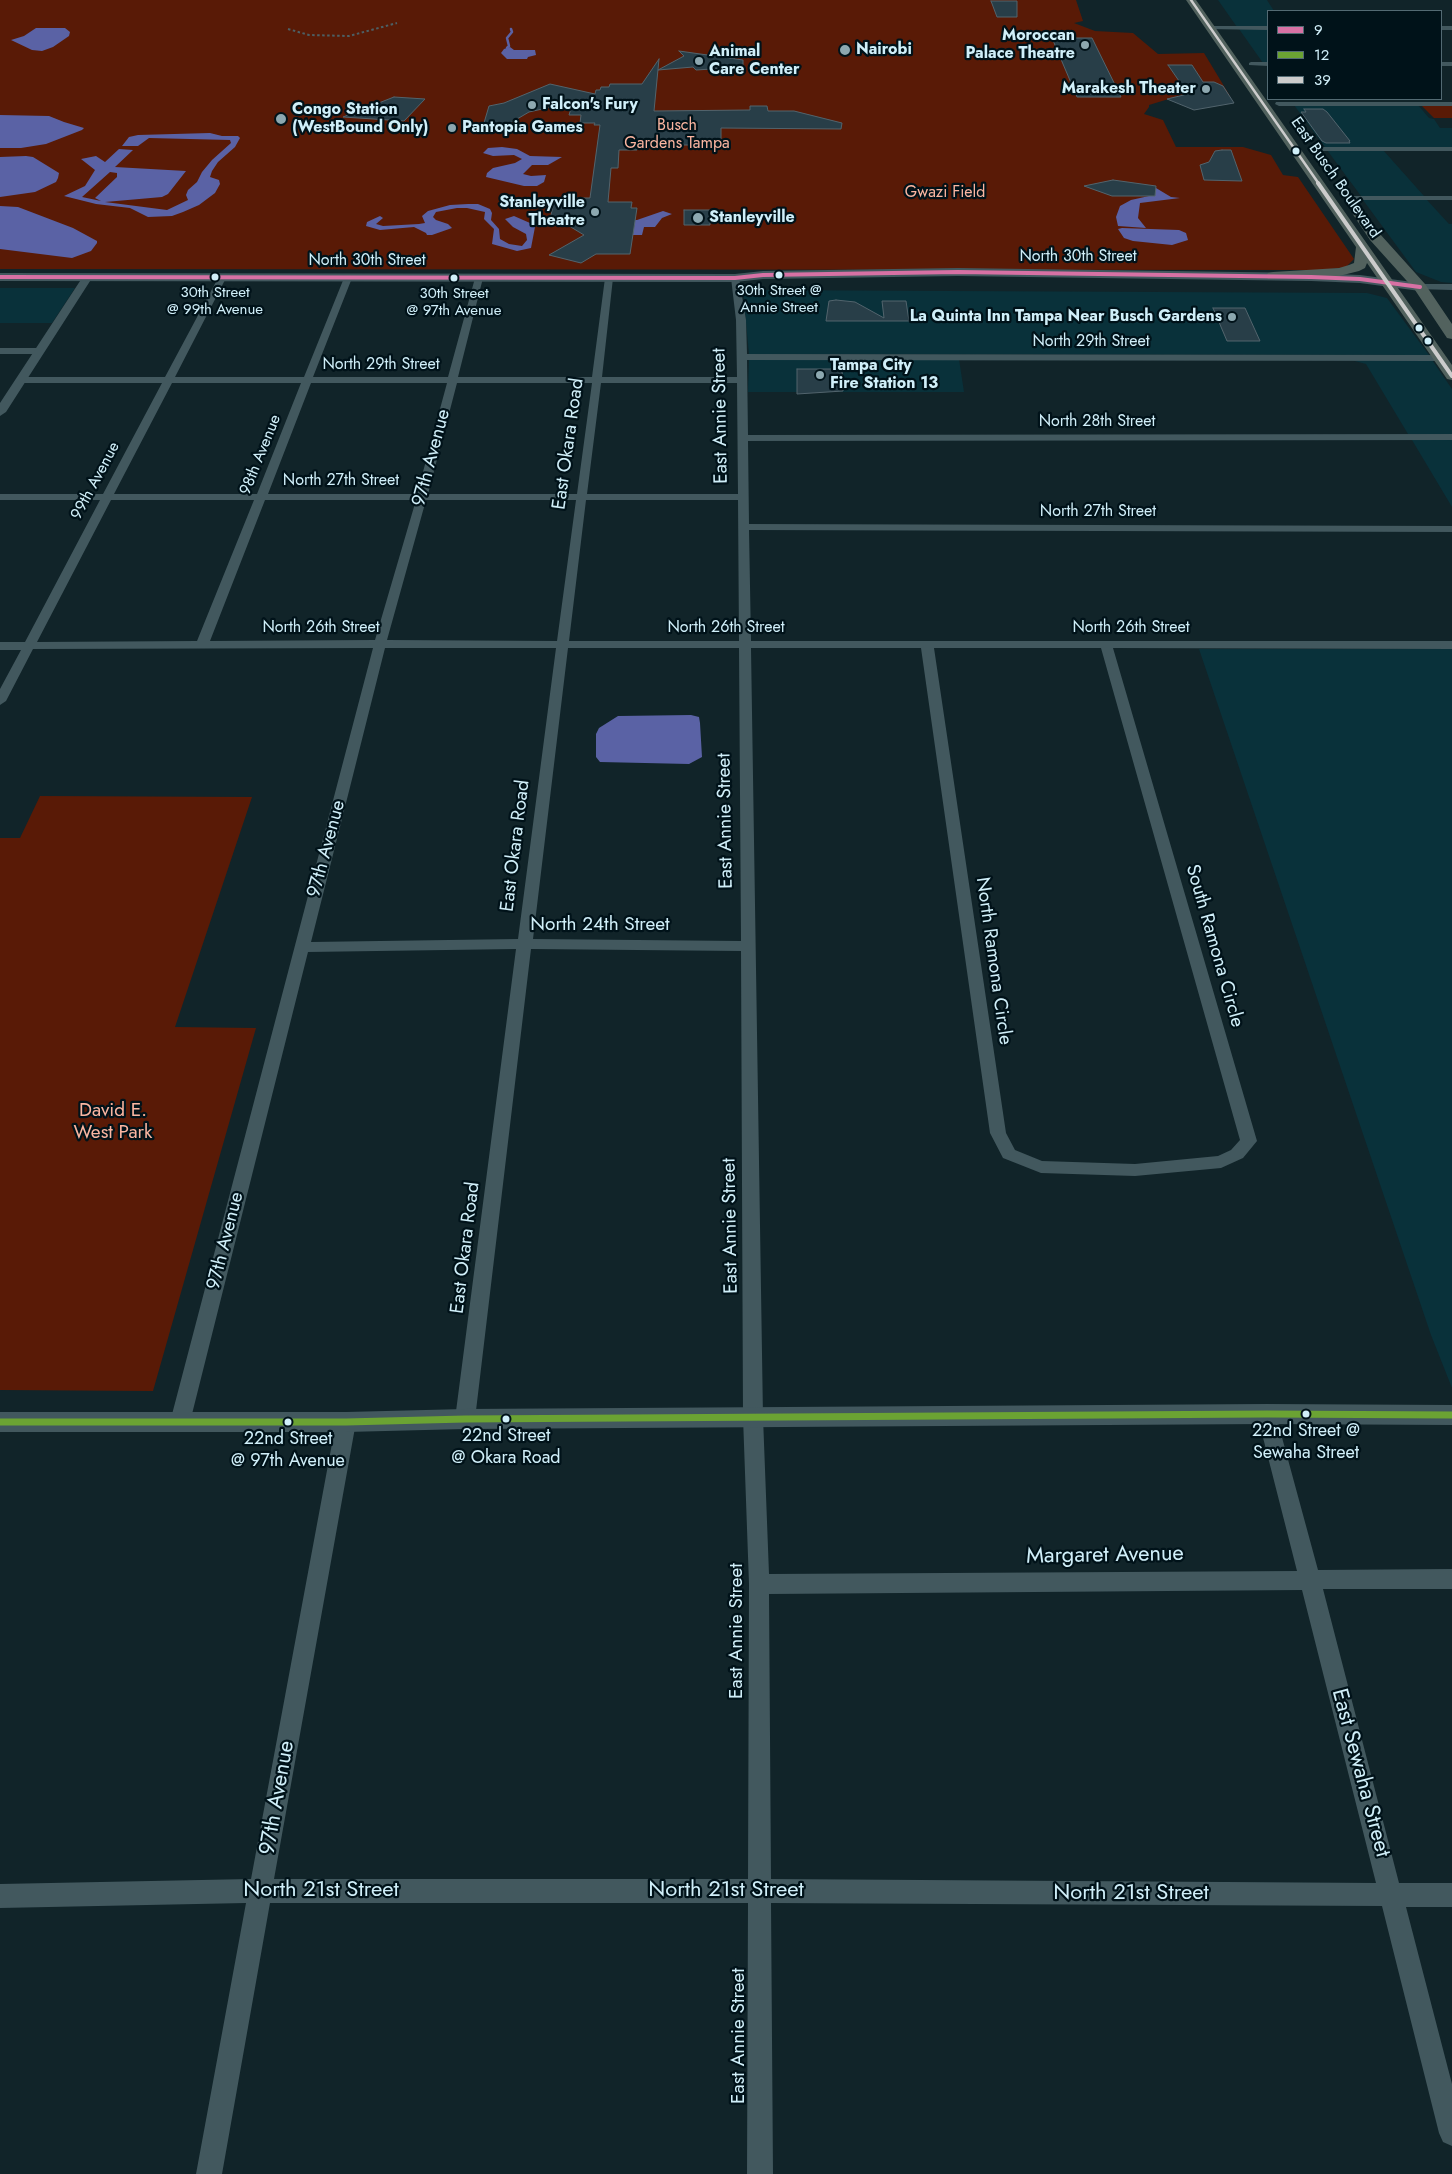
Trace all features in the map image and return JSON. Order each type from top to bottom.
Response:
[{"type":"main road","name":"East Busch Boulevard","points":[[1190,0],[1452,376]]},
{"type":"main road","points":[[1216,14],[1235,42]]},
{"type":"main road","points":[[1248,60],[1260,77]]},
{"type":"main road","name":"East Busch Boulevard","points":[[1242,76],[1267,95]]},
{"type":"main road","name":"East Busch Boulevard","points":[[1273,100],[1290,119]]},
{"type":"main road","name":"East Busch Boulevard","points":[[1310,145],[1324,165]]},
{"type":"main road","points":[[1301,161],[1332,194],[1347,198]]},
{"type":"main road","name":"East Busch Boulevard","points":[[1338,186],[1375,237],[1420,287],[1452,335]]},
{"type":"main road","points":[[1273,276],[1339,272],[1354,268],[1360,265],[1362,248]]},
{"type":"main road","name":"North 30th Street","points":[[0,278],[735,278],[762,275],[958,272],[1273,276],[1420,287]]},
{"type":"main road","name":"North 30th Street","points":[[735,278],[757,281],[952,284],[1389,285]]},
{"type":"street","points":[[1210,28],[1267,28]]},
{"type":"street","points":[[1248,60],[1267,64]]},
{"type":"street","points":[[1273,100],[1452,104]]},
{"type":"street","points":[[1310,145],[1452,149]]},
{"type":"street","points":[[1347,198],[1452,198]]},
{"type":"street","points":[[0,412],[88,278]]},
{"type":"street","name":"99th Avenue","points":[[0,701],[222,278]]},
{"type":"street","name":"98th Avenue","points":[[202,644],[348,278]]},
{"type":"street","name":"97th Avenue","points":[[180,1422],[380,644],[422,497],[479,278]]},
{"type":"street","name":"East Okara Road","points":[[465,1420],[562,644],[598,380],[609,278]]},
{"type":"street","name":"East Annie Street","points":[[735,278],[741,320],[742,357],[753,1417],[759,1584],[760,2174]]},
{"type":"street","name":"North 30th Street","points":[[1420,287],[1452,288]]},
{"type":"street","points":[[0,351],[39,351]]},
{"type":"street","name":"North 29th Street","points":[[742,357],[1440,358]]},
{"type":"street","name":"North 29th Street","points":[[21,380],[741,380]]},
{"type":"street","name":"North 28th Street","points":[[742,438],[1452,437]]},
{"type":"street","name":"North 27th Street","points":[[0,497],[743,497]]},
{"type":"street","name":"North 27th Street","points":[[743,527],[1452,528]]},
{"type":"street","name":"North 26th Street","points":[[0,646],[202,644],[1452,645]]},
{"type":"street","name":"North Ramona Circle","points":[[927,644],[998,1133],[1009,1154],[1041,1167],[1135,1170]]},
{"type":"street","name":"South Ramona Circle","points":[[1106,644],[1249,1141],[1237,1154],[1221,1162],[1135,1170]]},
{"type":"street","name":"North 24th Street","points":[[301,947],[524,944],[749,946]]},
{"type":"street","points":[[0,1422],[346,1422],[1267,1414],[1452,1415]]},
{"type":"street","name":"East Sewaha Street","points":[[1267,1414],[1452,2132]]},
{"type":"street","name":"97th Avenue","points":[[209,2174],[346,1422]]},
{"type":"street","name":"Margaret Avenue","points":[[759,1584],[1452,1579]]},
{"type":"street","name":"North 21st Street","points":[[0,1896],[261,1891],[759,1891],[1452,1895]]},
{"type":"shaded area","points":[[1218,0],[1267,0],[1273,10],[1267,10],[1267,27],[1237,27]]},
{"type":"shaded area","points":[[1239,29],[1267,29],[1267,63],[1263,63]]},
{"type":"shaded area","points":[[1294,105],[1418,105],[1429,118],[1434,119],[1440,128],[1452,128],[1452,147],[1325,147]]},
{"type":"shaded area","points":[[1327,150],[1383,150],[1424,196],[1361,196]]},
{"type":"shaded area","points":[[1363,200],[1427,200],[1449,224],[1452,224],[1452,283],[1441,282],[1416,272]]},
{"type":"shaded area","points":[[0,288],[75,288],[52,323],[0,323]]},
{"type":"shaded area","points":[[743,290],[1367,293],[1387,298],[1429,355],[749,354]]},
{"type":"shaded area","points":[[749,359],[959,359],[964,392],[748,392]]},
{"type":"shaded area","points":[[1351,360],[1432,360],[1452,389],[1452,434],[1408,434],[1366,364]]},
{"type":"shaded area","points":[[1412,440],[1452,440],[1452,507]]},
{"type":"shaded area","points":[[1199,649],[1452,649],[1452,1388],[1431,1335]]},
{"type":"green space","name":"Busch Gardens Tampa","points":[[0,0],[1076,0],[1083,21],[1074,23],[1095,31],[1133,33],[1158,54],[1204,53],[1230,96],[1185,94],[1149,105],[1144,114],[1163,120],[1176,147],[1243,147],[1271,155],[1283,175],[1298,177],[1354,259],[1346,267],[1324,270],[0,269]]},
{"type":"green space","points":[[1422,106],[1452,106],[1452,118],[1434,118]]},
{"type":"green space","name":"David E. West Park","points":[[40,796],[252,797],[175,1027],[256,1028],[153,1391],[0,1390],[0,838],[20,838]]},
{"type":"water","points":[[36,28],[65,28],[70,32],[69,36],[53,47],[42,51],[32,50],[11,40],[24,36]]},
{"type":"water","points":[[510,47],[514,50],[535,50],[536,55],[527,59],[507,59],[501,53],[504,49]]},
{"type":"water","points":[[0,115],[49,116],[84,128],[46,144],[21,148],[0,148]]},
{"type":"water","points":[[210,133],[222,136],[238,136],[240,138],[235,147],[218,162],[212,171],[210,177],[219,180],[220,184],[215,193],[199,205],[172,216],[148,217],[130,208],[96,204],[64,196],[85,186],[95,170],[81,159],[96,156],[105,162],[119,149],[133,150],[115,167],[186,171],[168,194],[162,197],[105,202],[167,210],[188,200],[186,195],[188,190],[197,182],[202,172],[212,160],[231,143],[230,140],[149,138],[138,146],[122,146],[129,137],[138,135]],"holes":[[[110,172],[117,173],[117,177],[95,198],[101,201],[82,197]]]},
{"type":"water","points":[[488,148],[517,149],[530,156],[562,157],[548,165],[532,165],[523,174],[531,176],[546,175],[544,182],[537,186],[524,186],[486,177],[487,173],[493,168],[515,163],[522,159],[514,155],[493,156],[483,153]]},
{"type":"water","points":[[0,157],[33,157],[59,173],[56,182],[35,192],[0,197]]},
{"type":"water","points":[[1151,185],[1171,197],[1180,198],[1140,203],[1138,218],[1146,228],[1118,226],[1116,217],[1120,206],[1131,200],[1149,196],[1156,189]]},
{"type":"water","points":[[478,204],[490,209],[492,213],[491,220],[499,229],[500,239],[509,244],[522,246],[527,240],[526,234],[513,227],[505,219],[514,216],[535,227],[531,248],[517,251],[492,244],[494,229],[484,219],[485,212],[467,208],[436,212],[433,217],[436,220],[448,224],[452,228],[432,235],[427,235],[414,227],[380,230],[366,226],[367,222],[380,216],[383,218],[376,224],[383,226],[425,223],[422,216],[428,211],[450,205]]},
{"type":"water","points":[[0,206],[18,207],[73,228],[97,241],[97,243],[91,251],[72,258],[0,249]]},
{"type":"water","points":[[663,211],[672,214],[662,218],[655,227],[644,227],[642,235],[603,235],[619,220],[637,220]]},
{"type":"water","points":[[1118,229],[1179,230],[1186,233],[1188,240],[1172,245],[1133,241],[1124,238]]},
{"type":"water","points":[[691,715],[699,717],[702,757],[689,764],[600,762],[596,757],[596,734],[599,728],[618,716]]},
{"type":"building","points":[[991,1],[1017,1],[1017,17],[997,17]]},
{"type":"building","points":[[1052,38],[1092,38],[1121,97],[1077,97]]},
{"type":"building","name":"Animal Care Center","points":[[679,51],[743,60],[743,67],[696,70],[693,67],[658,70],[684,56]]},
{"type":"building","points":[[659,59],[654,111],[750,110],[750,106],[767,106],[768,111],[794,111],[842,123],[841,129],[721,128],[721,145],[671,145],[671,142],[638,142],[637,150],[619,150],[618,168],[611,168],[608,202],[632,202],[631,208],[637,208],[630,254],[596,254],[581,263],[549,255],[584,235],[551,215],[554,202],[566,198],[590,198],[600,125],[580,123],[581,115],[569,115],[573,102],[529,112],[495,132],[481,133],[489,106],[504,103],[550,84],[595,94],[596,90],[600,90],[601,87],[609,87],[610,84],[642,84]]},
{"type":"building","points":[[1168,65],[1192,65],[1203,82],[1214,82],[1223,86],[1234,103],[1194,110],[1167,99],[1188,94]]},
{"type":"building","points":[[394,97],[425,99],[404,121],[343,117]]},
{"type":"building","points":[[1304,109],[1323,109],[1350,143],[1326,143],[1322,141],[1301,112],[1306,112]]},
{"type":"building","points":[[1231,150],[1242,181],[1204,180],[1200,165],[1209,162],[1215,151]]},
{"type":"building","points":[[1113,180],[1156,186],[1155,196],[1112,196],[1084,186]]},
{"type":"building","points":[[684,210],[710,210],[710,225],[684,225]]},
{"type":"building","points":[[829,301],[855,302],[884,318],[882,301],[906,301],[909,321],[826,321]]},
{"type":"building","points":[[1213,308],[1245,308],[1260,341],[1227,341]]},
{"type":"building","name":"Tampa City Fire Station 13","points":[[797,369],[842,369],[843,391],[797,394]]},
{"type":"waterway","points":[[507,48],[509,46],[507,38],[512,32],[511,29]]},
{"type":"railway","points":[[288,29],[309,35],[349,36],[397,23]]},
{"type":"transit line","name":"39","points":[[1191,0],[1452,376]]},
{"type":"transit line","name":"9","points":[[0,277],[735,278],[763,275],[958,272],[1311,277],[1360,279],[1420,287]]},
{"type":"transit line","name":"12","points":[[0,1422],[346,1422],[465,1419],[1267,1414],[1452,1415]]},
{"type":"place","name":"Moroccan Palace Theatre","points":[[1085,45]]},
{"type":"place","name":"Nairobi","points":[[845,50]]},
{"type":"place","name":"Animal Care Center","points":[[699,61]]},
{"type":"place","name":"Marakesh Theater","points":[[1206,89]]},
{"type":"place","name":"Falcon's Fury","points":[[532,105]]},
{"type":"place","name":"Congo Station (WestBound Only)","points":[[281,119]]},
{"type":"place","name":"Pantopia Games","points":[[452,128]]},
{"type":"place","name":"Stanleyville Theatre","points":[[595,212]]},
{"type":"place","name":"Stanleyville","points":[[698,218]]},
{"type":"place","name":"30th Street @ Annie Street","points":[[779,275]]},
{"type":"place","name":"30th Street @ 99th Avenue","points":[[215,277]]},
{"type":"place","name":"30th Street @ 97th Avenue","points":[[454,278]]},
{"type":"place","name":"La Quinta Inn Tampa Near Busch Gardens","points":[[1232,317]]},
{"type":"place","name":"Tampa City Fire Station 13","points":[[820,375]]},
{"type":"place","name":"22nd Street @ Sewaha Street","points":[[1306,1414]]},
{"type":"place","name":"22nd Street @ Okara Road","points":[[506,1419]]},
{"type":"place","name":"22nd Street @ 97th Avenue","points":[[288,1422]]},
{"type":"park label","name":"Gwazi Field","points":[[945,193]]}]
